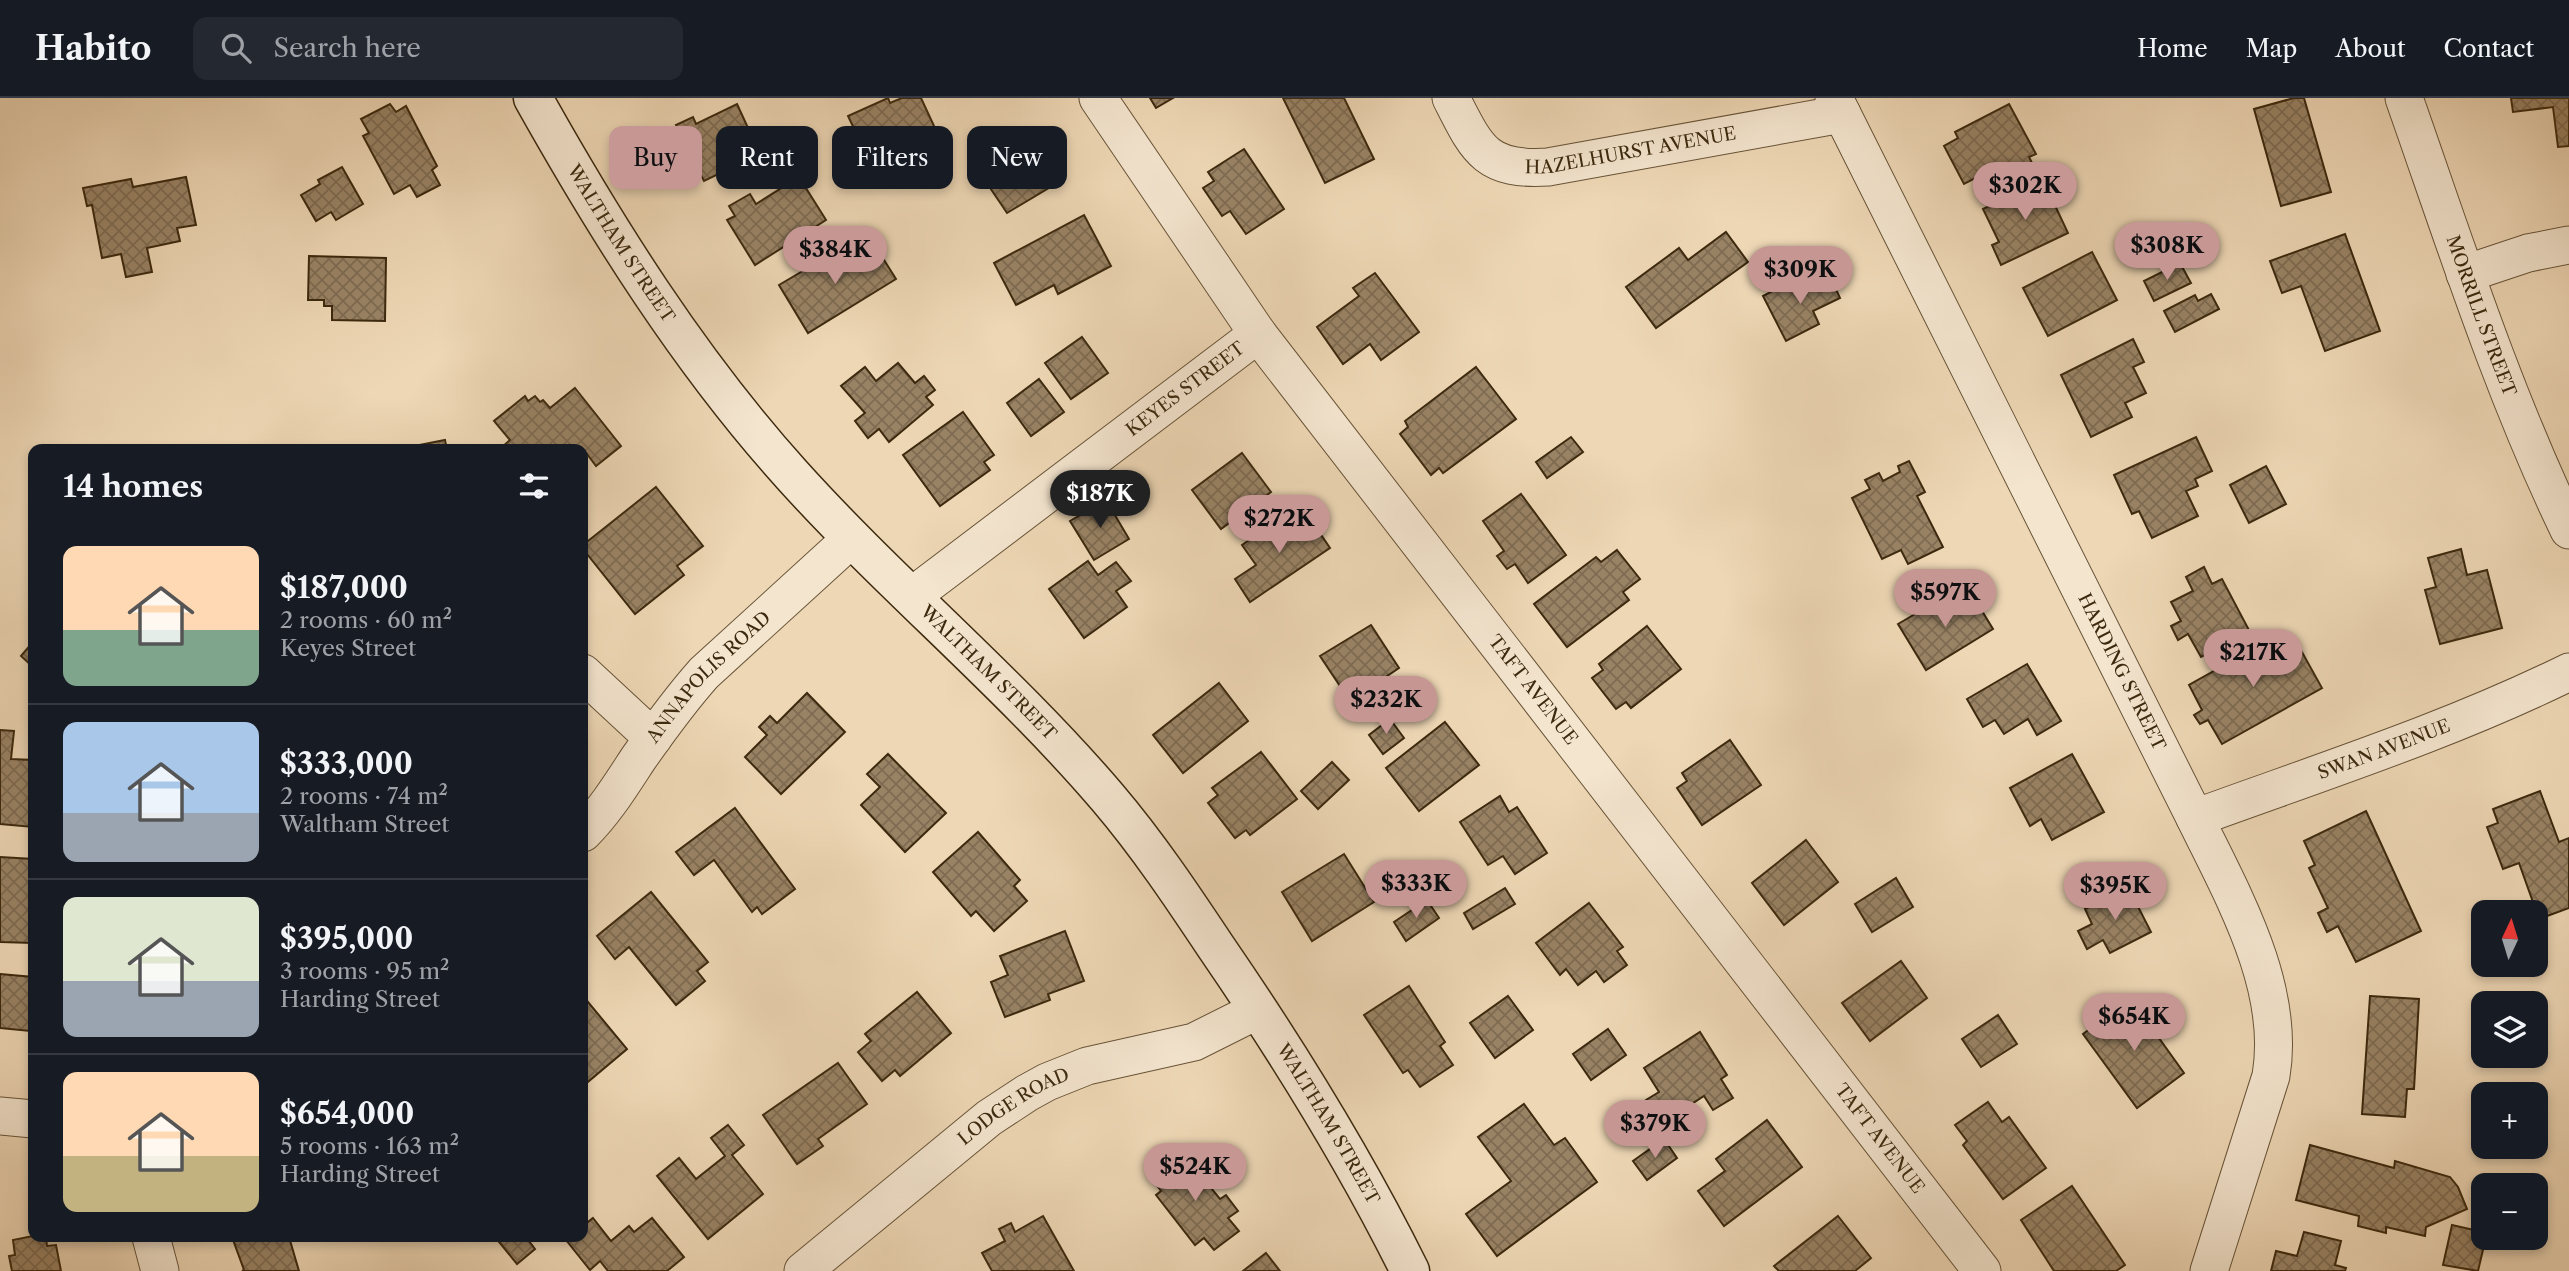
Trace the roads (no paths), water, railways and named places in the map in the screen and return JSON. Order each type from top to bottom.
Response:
[{"type":"main road","name":"WALTHAM STREET","points":[[533,98],[593,203],[686,340],[762,440],[852,538],[1060,746],[1110,801],[1167,874],[1258,1010],[1345,1153],[1410,1271]]},
{"type":"street","name":"TAFT AVENUE","points":[[1098,98],[1258,334],[1982,1271]]},
{"type":"street","name":"HAZELHURST AVENUE","points":[[1451,98],[1467,131],[1485,154],[1499,162],[1530,168],[1548,167],[1838,106]]},
{"type":"street","name":"MORRILL STREET","points":[[2404,98],[2465,274],[2531,449],[2569,530]]},
{"type":"street","name":"HARDING STREET","points":[[1838,106],[2195,818],[2232,896],[2255,953],[2273,1010],[2275,1044],[2267,1092],[2209,1271]]},
{"type":"street","points":[[2465,274],[2528,253],[2569,245]]},
{"type":"street","name":"KEYES STREET","points":[[912,596],[1258,334]]},
{"type":"street","name":"ANNAPOLIS ROAD","points":[[588,827],[607,805],[670,714],[704,673],[852,538]]},
{"type":"street","name":"SWAN AVENUE","points":[[2195,818],[2422,736],[2569,672]]},
{"type":"street","points":[[588,678],[653,738]]},
{"type":"street","name":"LODGE ROAD","points":[[803,1271],[989,1118],[1037,1087],[1087,1066],[1194,1042],[1258,1010]]},
{"type":"street","points":[[0,1116],[28,1119]]},
{"type":"street","points":[[153,1242],[160,1271]]}]
